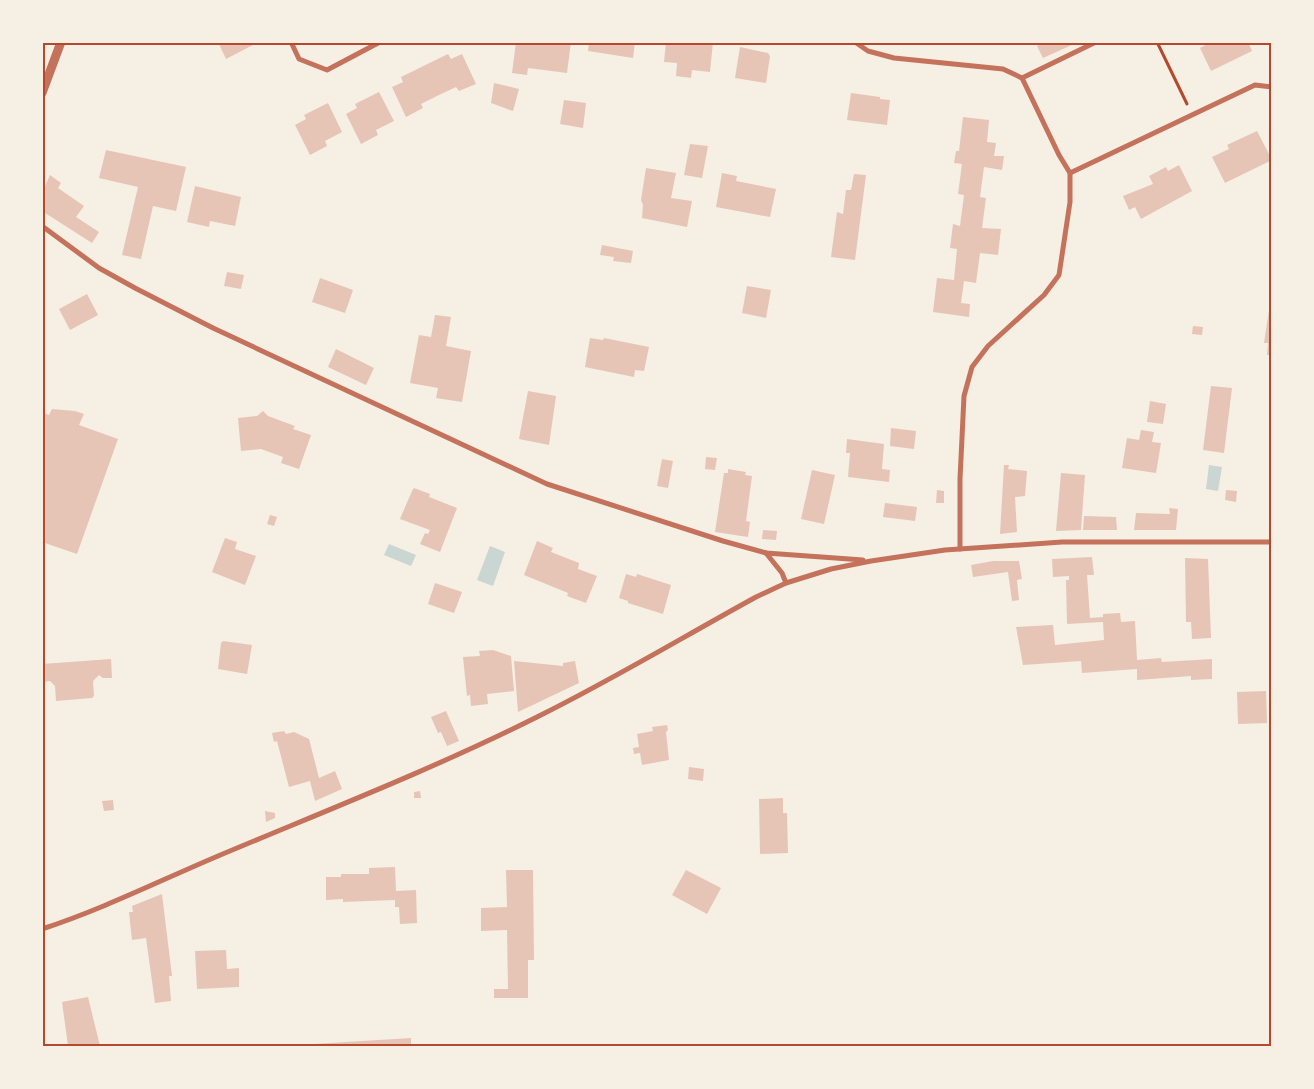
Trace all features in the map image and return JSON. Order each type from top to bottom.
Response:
[{"type":"street","points":[[42,94],[61,42]]},
{"type":"street","points":[[291,42],[299,59],[327,70],[380,42]]},
{"type":"street","points":[[855,42],[868,51],[894,58],[1003,70],[1022,78],[1059,155],[1070,173],[1070,202],[1059,275],[1044,296],[988,346],[972,367],[964,396],[960,480],[960,549]]},
{"type":"street","points":[[1022,78],[1096,42]]},
{"type":"street","points":[[1070,173],[1255,85],[1272,87]]},
{"type":"street","points":[[42,226],[99,268],[213,328],[547,484],[766,553],[870,561]]},
{"type":"street","points":[[42,930],[85,915],[460,754],[538,717],[756,597],[786,583],[831,569],[870,561],[960,549],[1062,542],[1272,542]]},
{"type":"street","points":[[766,553],[782,573],[786,583]]},
{"type":"path","points":[[1157,42],[1193,115]]},
{"type":"shaded area","points":[[1209,465],[1222,467],[1218,491],[1206,489]]},
{"type":"shaded area","points":[[389,544],[416,555],[411,566],[384,555]]},
{"type":"shaded area","points":[[490,546],[505,552],[493,586],[477,580]]},
{"type":"building","points":[[218,42],[254,42],[255,44],[226,59]]},
{"type":"building","points":[[516,42],[571,42],[567,73],[528,68],[527,75],[512,73]]},
{"type":"building","points":[[589,42],[635,42],[633,58],[588,51]]},
{"type":"building","points":[[666,42],[713,42],[710,72],[692,70],[691,78],[676,76],[677,63],[664,62]]},
{"type":"building","points":[[1041,42],[1073,42],[1074,44],[1043,58],[1037,46]]},
{"type":"building","points":[[1211,42],[1248,42],[1252,51],[1211,71],[1200,48]]},
{"type":"building","points":[[740,47],[768,53],[770,56],[766,83],[735,78]]},
{"type":"building","points":[[448,54],[451,59],[462,54],[476,84],[459,91],[456,87],[439,95],[421,104],[423,108],[406,117],[392,87],[403,82],[401,77]]},
{"type":"building","points":[[494,83],[519,89],[513,111],[491,103]]},
{"type":"building","points":[[379,92],[394,121],[376,130],[378,135],[361,144],[346,114],[357,108],[355,104]]},
{"type":"building","points":[[851,93],[890,100],[887,125],[847,120]]},
{"type":"building","points":[[564,100],[586,103],[583,128],[560,124]]},
{"type":"building","points":[[328,103],[342,132],[325,141],[327,146],[310,155],[295,125],[306,119],[304,115]]},
{"type":"building","points":[[963,117],[989,120],[987,142],[996,143],[994,156],[1004,156],[1002,170],[984,167],[980,197],[986,198],[982,228],[1001,229],[998,255],[980,253],[976,283],[964,281],[961,303],[970,304],[969,317],[933,312],[937,278],[954,280],[957,249],[950,248],[953,224],[960,226],[964,195],[958,194],[962,164],[954,163],[956,151],[959,151]]},
{"type":"building","points":[[1257,131],[1272,160],[1225,183],[1212,157],[1229,149],[1227,145]]},
{"type":"building","points":[[690,144],[708,146],[702,178],[684,175]]},
{"type":"building","points":[[106,150],[186,167],[176,211],[153,206],[141,259],[122,255],[138,187],[99,178]]},
{"type":"building","points":[[1179,165],[1192,191],[1141,219],[1135,207],[1129,210],[1123,196],[1153,184],[1149,176],[1166,167],[1168,171]]},
{"type":"building","points":[[646,168],[676,173],[671,198],[692,201],[687,227],[642,218],[643,205],[641,200]]},
{"type":"building","points":[[722,173],[737,176],[736,181],[776,189],[770,217],[716,207]]},
{"type":"building","points":[[854,174],[866,175],[855,260],[831,257],[837,212],[843,214],[846,190],[851,190]]},
{"type":"building","points":[[50,175],[61,183],[58,188],[84,206],[76,217],[99,232],[92,243],[42,211],[42,193]]},
{"type":"building","points":[[195,186],[241,197],[235,226],[210,221],[209,227],[187,222]]},
{"type":"building","points":[[602,245],[633,251],[631,263],[613,261],[614,257],[600,255]]},
{"type":"building","points":[[227,272],[244,275],[241,289],[224,286]]},
{"type":"building","points":[[320,278],[353,290],[345,313],[312,302]]},
{"type":"building","points":[[747,286],[771,290],[766,318],[742,313]]},
{"type":"building","points":[[87,294],[98,315],[70,330],[59,309]]},
{"type":"building","points":[[1270,304],[1272,304],[1272,355],[1267,355],[1268,343],[1264,343]]},
{"type":"building","points":[[435,315],[451,317],[446,346],[471,351],[462,402],[436,398],[438,388],[410,383],[419,335],[431,337]]},
{"type":"building","points":[[1193,326],[1203,327],[1202,335],[1192,334]]},
{"type":"building","points":[[590,338],[603,340],[604,338],[649,347],[644,371],[635,370],[634,377],[585,367]]},
{"type":"building","points":[[336,349],[374,368],[366,385],[328,367]]},
{"type":"building","points":[[1211,386],[1232,388],[1224,453],[1203,450]]},
{"type":"building","points":[[528,391],[556,396],[549,445],[519,439]]},
{"type":"building","points":[[1150,401],[1166,404],[1163,424],[1147,422]]},
{"type":"building","points":[[52,409],[75,411],[84,414],[79,425],[118,439],[77,554],[42,542],[42,412],[49,415]]},
{"type":"building","points":[[263,411],[268,416],[295,426],[293,429],[311,435],[299,469],[281,463],[283,457],[261,449],[241,451],[238,418],[257,416]]},
{"type":"building","points":[[891,428],[916,431],[914,449],[890,446]]},
{"type":"building","points":[[1141,430],[1154,432],[1152,442],[1161,443],[1156,473],[1122,468],[1127,438],[1139,440]]},
{"type":"building","points":[[847,439],[884,444],[882,469],[890,470],[889,482],[848,477],[850,453],[846,453]]},
{"type":"building","points":[[706,457],[717,458],[715,470],[705,469]]},
{"type":"building","points":[[662,459],[673,461],[668,488],[657,486]]},
{"type":"building","points":[[1004,465],[1009,465],[1008,469],[1027,471],[1025,496],[1015,497],[1017,532],[1000,534]]},
{"type":"building","points":[[728,469],[746,472],[745,475],[752,476],[746,521],[750,522],[748,537],[715,532],[724,473],[728,473]]},
{"type":"building","points":[[812,470],[835,475],[824,524],[801,519]]},
{"type":"building","points":[[1061,473],[1085,475],[1081,530],[1056,531]]},
{"type":"building","points":[[414,488],[430,494],[429,497],[457,508],[440,552],[420,544],[425,533],[428,534],[430,530],[400,519]]},
{"type":"building","points":[[937,490],[944,491],[944,503],[936,503]]},
{"type":"building","points":[[1226,490],[1237,491],[1236,502],[1225,500]]},
{"type":"building","points":[[885,503],[917,507],[915,521],[883,517]]},
{"type":"building","points":[[1169,508],[1178,509],[1176,530],[1134,530],[1136,513],[1170,514]]},
{"type":"building","points":[[270,515],[277,517],[274,526],[267,524]]},
{"type":"building","points":[[1084,516],[1116,517],[1117,530],[1083,530]]},
{"type":"building","points":[[763,530],[777,531],[776,540],[762,539]]},
{"type":"building","points":[[225,538],[237,542],[235,549],[256,556],[245,585],[212,572]]},
{"type":"building","points":[[537,541],[553,548],[551,552],[579,563],[578,569],[597,576],[586,603],[567,596],[568,593],[524,575]]},
{"type":"building","points":[[1092,557],[1094,575],[1087,575],[1090,618],[1103,617],[1103,614],[1120,613],[1121,622],[1135,621],[1137,660],[1161,658],[1162,662],[1212,659],[1212,679],[1191,680],[1191,676],[1137,680],[1137,669],[1082,673],[1081,661],[1023,665],[1016,627],[1053,625],[1055,645],[1104,640],[1103,622],[1067,624],[1066,580],[1069,580],[1069,576],[1053,577],[1052,559]]},
{"type":"building","points":[[1185,558],[1208,559],[1211,638],[1192,639],[1191,622],[1186,622]]},
{"type":"building","points":[[993,561],[1019,561],[1022,579],[1017,580],[1019,600],[1012,601],[1008,572],[973,577],[971,565]]},
{"type":"building","points":[[626,574],[636,577],[637,574],[671,585],[663,614],[628,603],[628,601],[619,598]]},
{"type":"building","points":[[435,583],[462,592],[454,613],[428,604]]},
{"type":"building","points":[[223,641],[252,645],[247,674],[218,669],[221,643]]},
{"type":"building","points":[[493,650],[511,656],[514,691],[487,694],[488,704],[471,706],[470,695],[467,696],[463,657],[480,656],[479,651]]},
{"type":"building","points":[[111,659],[112,678],[103,678],[99,675],[93,681],[94,696],[92,698],[56,701],[55,686],[50,681],[42,682],[42,664]]},
{"type":"building","points":[[514,661],[563,666],[563,663],[575,661],[579,683],[518,712]]},
{"type":"building","points":[[1266,691],[1267,723],[1238,724],[1237,692]]},
{"type":"building","points":[[446,711],[459,741],[447,746],[441,732],[438,733],[431,717]]},
{"type":"building","points":[[667,725],[669,760],[642,765],[640,753],[634,754],[633,748],[639,747],[637,734],[653,731],[652,727]]},
{"type":"building","points":[[284,731],[286,734],[294,732],[309,739],[319,778],[335,771],[342,789],[315,801],[310,781],[289,787],[277,741],[274,742],[272,733]]},
{"type":"building","points":[[689,767],[704,769],[703,781],[688,779]]},
{"type":"building","points":[[420,791],[421,798],[414,798],[414,792]]},
{"type":"building","points":[[783,798],[783,813],[787,813],[788,853],[760,854],[759,799]]},
{"type":"building","points":[[113,800],[114,810],[104,811],[102,801]]},
{"type":"building","points":[[265,811],[275,813],[275,818],[266,822]]},
{"type":"building","points":[[395,867],[396,891],[416,890],[417,923],[400,924],[399,907],[395,907],[395,900],[343,902],[343,899],[326,900],[326,877],[341,877],[341,874],[369,874],[369,868]]},
{"type":"building","points":[[506,870],[533,870],[534,960],[528,960],[528,998],[494,998],[494,989],[508,989],[507,930],[481,931],[481,908],[507,907]]},
{"type":"building","points":[[686,870],[721,888],[707,914],[672,895]]},
{"type":"building","points":[[162,894],[172,976],[169,976],[171,1001],[155,1003],[146,938],[132,940],[129,912],[133,912],[132,906]]},
{"type":"building","points":[[226,950],[227,969],[239,968],[239,987],[197,989],[195,951]]},
{"type":"building","points":[[88,997],[100,1046],[68,1046],[62,1002]]},
{"type":"building","points":[[411,1038],[411,1046],[298,1045]]}]
